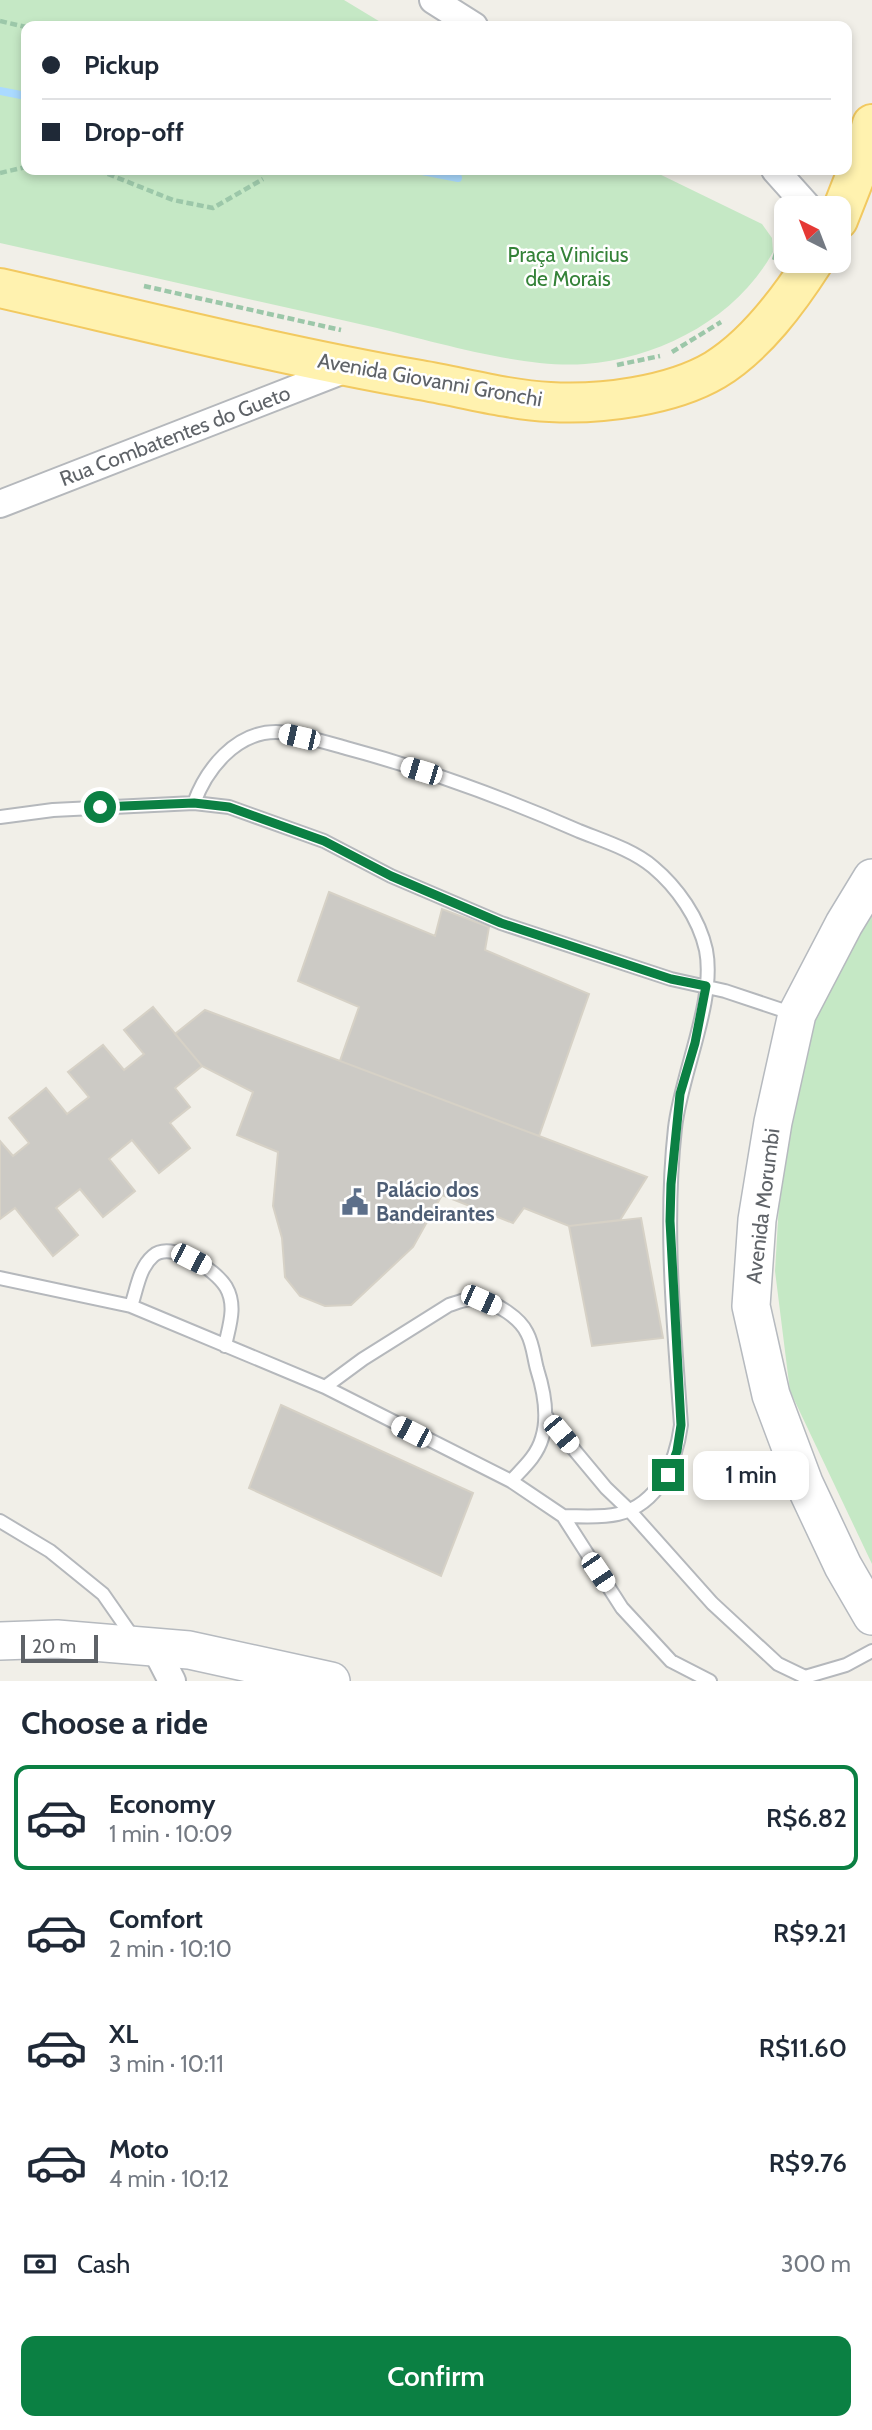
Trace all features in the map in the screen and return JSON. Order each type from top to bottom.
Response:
[{"type":"main road","points":[[847,196],[862,159],[872,122]]},
{"type":"main road","name":"Avenida Giovanni Gronchi","points":[[0,288],[352,350],[548,402],[610,402],[667,388],[715,370],[754,338],[806,273]]},
{"type":"main road","name":"Avenida Morumbi","points":[[872,878],[844,924],[797,1014],[773,1122],[757,1220],[751,1306],[771,1395],[804,1483],[843,1566],[872,1616]]},
{"type":"main road","points":[[0,1641],[57,1639],[189,1650],[331,1681]]},
{"type":"street","points":[[433,0],[466,21]]},
{"type":"street","points":[[852,134],[872,122]]},
{"type":"street","points":[[779,175],[798,196]]},
{"type":"street","name":"Rua Combatentes do Gueto","points":[[0,504],[352,350]]},
{"type":"street","points":[[147,1647],[172,1681]]},
{"type":"lane","points":[[194,803],[202,780],[220,758],[249,738],[276,732],[346,748],[421,771],[541,814],[633,853],[652,865],[683,898],[706,950],[706,986],[695,1043],[680,1094],[671,1184],[670,1221],[681,1425],[677,1451],[668,1475],[653,1493],[629,1510],[595,1517],[563,1516]]},
{"type":"lane","points":[[0,817],[53,810],[194,803],[229,807],[324,841],[391,876],[501,923],[671,979],[706,986],[797,1014]]},
{"type":"lane","points":[[131,1306],[143,1269],[150,1258],[160,1250],[171,1250],[210,1269],[226,1288],[233,1312],[225,1346]]},
{"type":"lane","points":[[0,1278],[131,1306],[325,1387],[512,1481],[563,1516],[622,1608],[671,1661],[709,1681]]},
{"type":"lane","points":[[325,1387],[363,1359],[449,1305],[464,1300],[481,1300],[517,1319],[527,1333],[541,1382],[546,1416],[542,1439],[533,1457],[512,1481]]},
{"type":"lane","points":[[546,1416],[606,1488],[629,1510],[712,1604],[778,1664],[805,1677],[846,1665],[872,1651]]},
{"type":"lane","points":[[0,1521],[50,1551],[103,1594],[147,1647]]},
{"type":"path","points":[[0,21],[21,26]]},
{"type":"path","points":[[0,173],[21,168]]},
{"type":"path","points":[[110,175],[173,200],[213,208],[263,179]]},
{"type":"path","points":[[770,265],[774,260]]},
{"type":"path","points":[[136,284],[352,350]]},
{"type":"path","points":[[603,368],[670,354],[727,319]]},
{"type":"green space","name":"Praça Vinicius de Morais","points":[[0,0],[344,0],[379,21],[21,21],[21,175],[661,175],[762,224],[772,238],[773,252],[757,276],[738,297],[693,331],[667,344],[613,360],[561,364],[481,353],[0,243]]},
{"type":"green space","points":[[872,895],[872,1564],[790,1391],[775,1271],[785,1103],[826,965]]},
{"type":"building","points":[[329,892],[435,936],[442,909],[489,927],[485,950],[589,994],[539,1136],[340,1061],[359,1007],[298,981]]},
{"type":"building","points":[[153,1007],[202,1066],[175,1088],[190,1107],[170,1123],[190,1148],[159,1173],[132,1140],[109,1159],[135,1191],[103,1217],[80,1189],[56,1208],[78,1235],[53,1256],[15,1208],[0,1219],[0,1141],[13,1156],[29,1143],[9,1118],[46,1088],[67,1114],[89,1097],[68,1072],[103,1045],[124,1070],[144,1054],[124,1030]]},
{"type":"building","points":[[205,1010],[647,1177],[620,1220],[569,1226],[524,1208],[513,1223],[442,1195],[413,1247],[351,1305],[325,1306],[300,1296],[285,1277],[282,1238],[273,1206],[278,1152],[237,1135],[253,1092],[202,1066],[175,1034]]},
{"type":"building","points":[[641,1218],[663,1338],[592,1346],[569,1226]]},
{"type":"building","points":[[281,1405],[473,1493],[441,1576],[249,1488]]},
{"type":"waterway","points":[[0,91],[21,95]]},
{"type":"waterway","points":[[443,175],[458,178]]},
{"type":"place","name":"Palácio dos Bandeirantes","points":[[355,1202]]},
{"type":"route","points":[[100,807],[194,803],[229,807],[324,841],[391,876],[501,923],[671,979],[706,986],[695,1043],[680,1094],[675,1130],[670,1221],[681,1425],[677,1451],[668,1475]]}]
